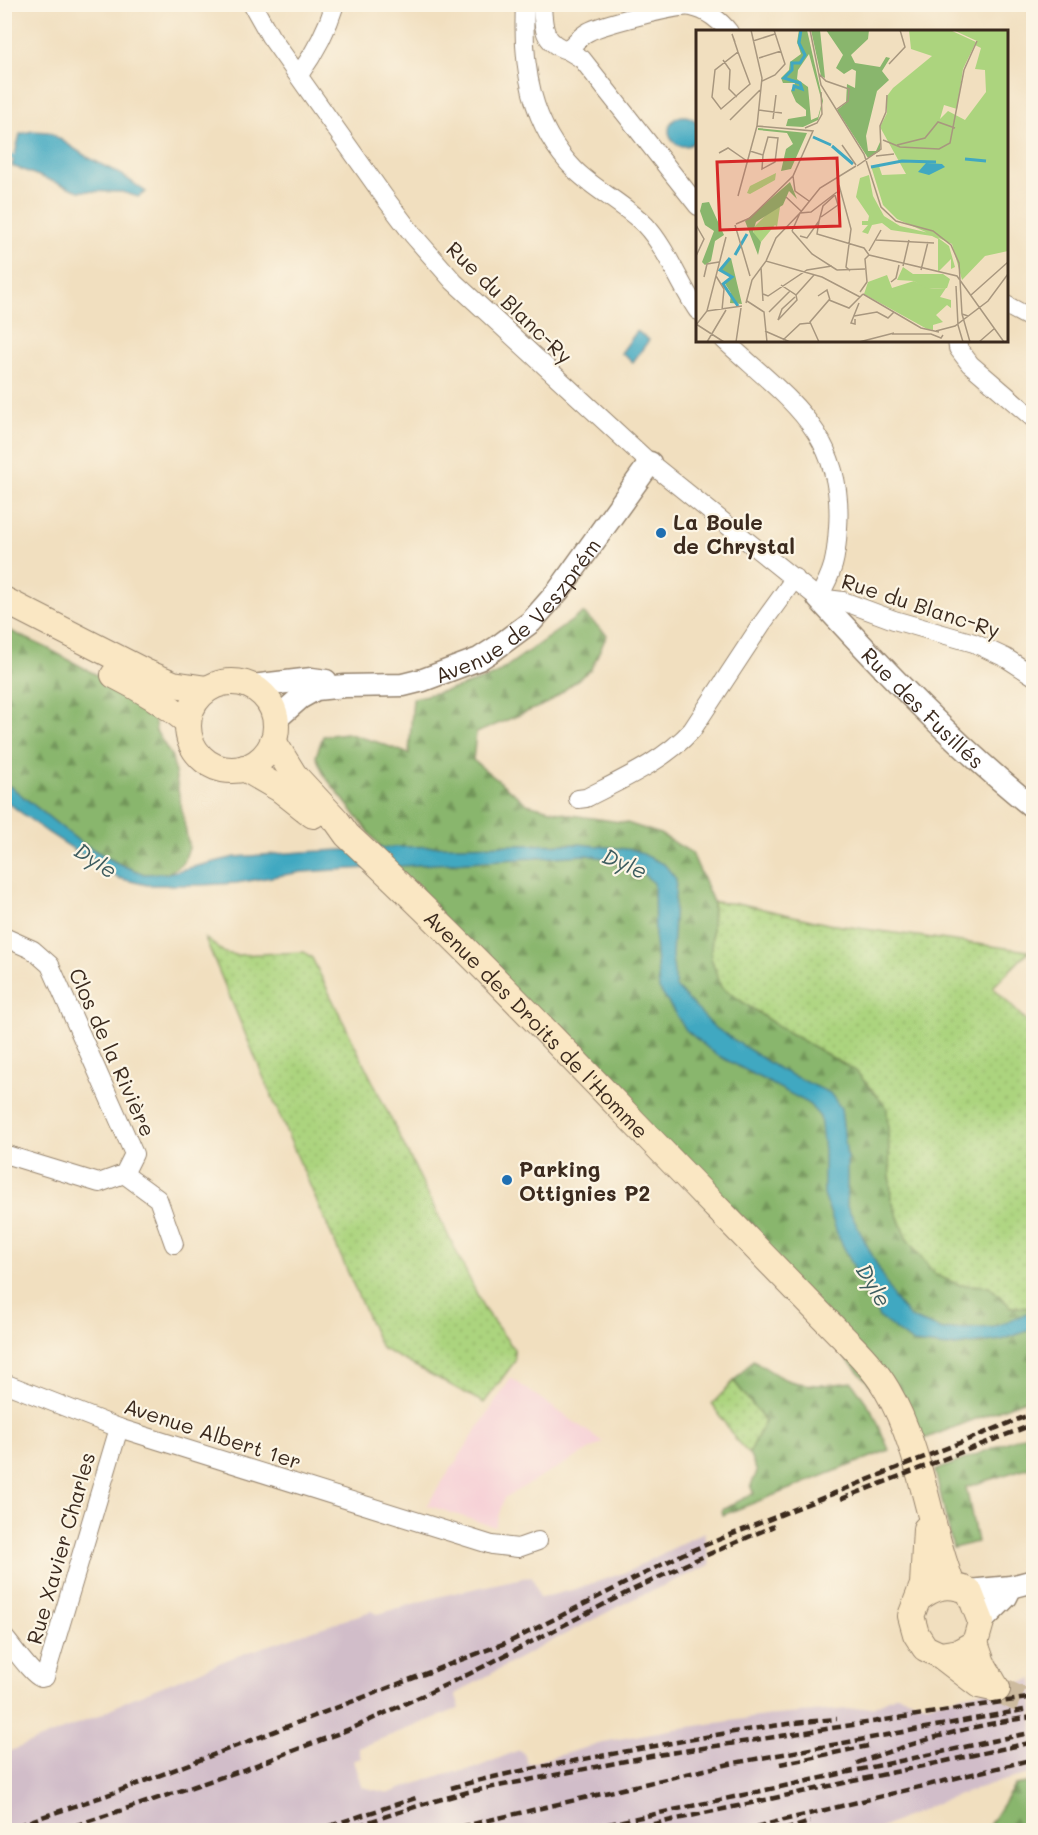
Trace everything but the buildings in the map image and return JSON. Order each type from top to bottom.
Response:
[{"type":"main road","points":[[4,600],[173,684],[207,689],[229,682],[252,686],[270,704],[274,731],[294,775],[347,835]]},
{"type":"main road","points":[[4,618],[139,688],[188,722]]},
{"type":"main road","points":[[207,689],[194,703],[188,722],[190,740],[202,758],[220,768],[229,770],[244,768],[260,759],[274,731]]},
{"type":"main road","points":[[244,768],[280,789],[332,830],[347,835]]},
{"type":"main road","name":"Avenue des Droits de l'Homme","points":[[347,835],[484,969],[873,1370],[886,1388],[902,1418],[918,1466],[941,1557],[960,1588]]},
{"type":"main road","name":"Avenue des Droits de l'Homme","points":[[918,1599],[922,1585],[927,1505]]},
{"type":"main road","points":[[960,1588],[978,1632],[982,1663],[997,1689],[979,1685],[940,1655],[925,1648],[916,1634],[911,1616],[918,1599],[931,1589],[960,1588]]},
{"type":"main road","points":[[940,1655],[959,1652],[978,1632]]},
{"type":"street","name":"Rue du Blanc-Ry","points":[[252,4],[270,36],[386,198],[438,266],[650,463],[818,598],[834,598],[894,620],[974,643],[1006,658],[1034,676]]},
{"type":"street","points":[[299,75],[332,16],[335,4]]},
{"type":"street","points":[[525,4],[524,49],[527,73],[537,112],[547,131],[576,171],[646,226],[696,308]]},
{"type":"street","points":[[542,4],[543,23],[548,39],[559,48],[582,59],[696,203]]},
{"type":"street","points":[[567,50],[587,32],[654,12],[690,6],[719,20],[727,30]]},
{"type":"street","points":[[1008,306],[1034,320]]},
{"type":"street","points":[[726,342],[799,409],[820,436],[828,454],[836,484],[839,515],[835,562],[831,577],[818,598]]},
{"type":"street","points":[[957,342],[958,348],[970,364],[1034,419]]},
{"type":"street","name":"Avenue de Veszprém","points":[[274,731],[308,693],[316,689],[404,685],[430,678],[479,659],[515,635],[531,622],[559,590],[650,463]]},
{"type":"street","points":[[578,799],[586,798],[636,771],[669,752],[684,738],[760,625],[795,578]]},
{"type":"street","name":"Rue des Fusillés","points":[[818,598],[923,708],[971,754],[1034,808]]},
{"type":"street","name":"Avenue de Veszprém","points":[[252,686],[312,679],[345,686]]},
{"type":"street","name":"Clos de la Rivière","points":[[4,937],[33,950],[50,965],[134,1154],[124,1174]]},
{"type":"street","points":[[4,1154],[99,1182],[124,1174],[158,1199],[174,1244]]},
{"type":"street","name":"Avenue Albert 1er","points":[[5,1385],[119,1428],[492,1545],[518,1548],[538,1541]]},
{"type":"street","name":"Rue Xavier Charles","points":[[4,1637],[20,1654],[34,1675],[45,1677],[119,1428]]},
{"type":"street","points":[[960,1588],[1011,1587],[1034,1581]]},
{"type":"street","points":[[978,1632],[1006,1597],[1011,1587]]},
{"type":"shaded area","points":[[511,1378],[603,1442],[504,1498],[495,1527],[427,1505]]},
{"type":"shaded area","points":[[704,1532],[710,1565],[631,1600],[455,1694],[460,1708],[358,1748],[361,1758],[353,1761],[362,1787],[389,1793],[444,1774],[473,1769],[519,1750],[524,1754],[528,1764],[613,1740],[675,1729],[765,1716],[872,1707],[897,1695],[926,1704],[1033,1679],[1033,1773],[991,1784],[937,1803],[877,1830],[5,1830],[5,1753],[98,1716],[128,1700],[234,1657],[371,1611],[378,1614],[441,1596],[532,1576],[540,1598],[579,1588],[629,1571]]},
{"type":"green space","points":[[583,613],[607,635],[591,669],[548,703],[476,733],[473,760],[527,804],[571,815],[627,823],[660,834],[692,853],[713,902],[711,958],[721,987],[779,1027],[856,1071],[887,1108],[891,1199],[906,1238],[935,1275],[960,1285],[989,1286],[1011,1307],[1033,1308],[1033,1397],[921,1440],[400,872],[324,775],[316,756],[323,736],[346,733],[409,754],[413,698],[457,688],[493,676]]},
{"type":"green space","points":[[4,628],[104,679],[154,715],[156,731],[172,757],[189,848],[183,863],[168,873],[144,874],[119,864],[80,842],[11,787],[5,786]]},
{"type":"green space","points":[[713,902],[742,904],[828,924],[1029,951],[993,987],[1033,1028],[1033,1308],[1011,1307],[989,1286],[960,1285],[935,1275],[906,1238],[891,1199],[889,1167],[779,1027],[721,987],[711,958]]},
{"type":"green space","points":[[205,938],[225,953],[237,955],[304,952],[312,958],[484,1309],[514,1349],[515,1361],[484,1403],[381,1348]]},
{"type":"green space","points":[[753,1360],[782,1378],[799,1383],[826,1385],[852,1382],[873,1412],[889,1450],[723,1515],[722,1510],[754,1493],[751,1485],[757,1472],[749,1454],[765,1421],[734,1381]]},
{"type":"green space","points":[[734,1381],[765,1421],[749,1454],[736,1440],[712,1404]]},
{"type":"green space","points":[[1033,1432],[1033,1466],[966,1487],[977,1542],[953,1548],[935,1471]]},
{"type":"green space","points":[[1033,1782],[1033,1830],[986,1830],[1015,1785]]},
{"type":"water","points":[[684,116],[695,120],[695,142],[684,146],[673,142],[669,131],[673,120]]},
{"type":"water","points":[[32,131],[49,132],[87,157],[122,175],[146,192],[138,197],[122,192],[79,191],[12,166],[20,134]]},
{"type":"water","points":[[637,331],[649,340],[633,362],[621,353]]},
{"type":"water","name":"Dyle","points":[[5,786],[11,787],[80,842],[119,864],[144,874],[168,873],[235,857],[398,847],[579,844],[635,850],[665,865],[676,879],[672,957],[676,987],[714,1027],[779,1069],[830,1093],[841,1108],[847,1157],[847,1206],[894,1298],[911,1318],[943,1330],[994,1327],[1027,1313],[1033,1313],[1033,1329],[1002,1340],[948,1347],[913,1343],[879,1317],[838,1236],[824,1195],[824,1151],[820,1117],[808,1103],[715,1054],[686,1030],[659,989],[655,943],[654,883],[630,863],[587,855],[302,872],[236,883],[147,885],[118,878],[47,832],[5,802]]},
{"type":"waterway","points":[[4,157],[20,157]]},
{"type":"tunnel","points":[[997,1689],[1034,1706]]},
{"type":"railway","points":[[4,1830],[116,1792],[513,1640],[683,1554],[1034,1413]]},
{"type":"railway","points":[[841,1499],[1034,1424]]},
{"type":"railway","points":[[62,1830],[246,1769],[355,1727],[469,1674],[628,1592],[774,1526]]},
{"type":"railway","points":[[344,1830],[468,1792],[651,1756],[1034,1697]]},
{"type":"railway","points":[[447,1830],[734,1763],[1034,1708]]},
{"type":"railway","points":[[857,1763],[944,1735],[989,1724],[1034,1717]]},
{"type":"railway","points":[[451,1788],[521,1771],[688,1740],[837,1719]]},
{"type":"railway","points":[[581,1830],[1034,1732]]},
{"type":"railway","points":[[626,1830],[1034,1742]]},
{"type":"railway","points":[[780,1764],[868,1746]]},
{"type":"railway","points":[[743,1830],[1034,1759]]},
{"type":"railway","points":[[317,1830],[419,1797]]},
{"type":"railway","points":[[784,1830],[810,1822]]},
{"type":"place","name":"La Boule de Chrystal","points":[[661,533]]},
{"type":"place","name":"Parking Ottignies P2","points":[[507,1180]]}]
